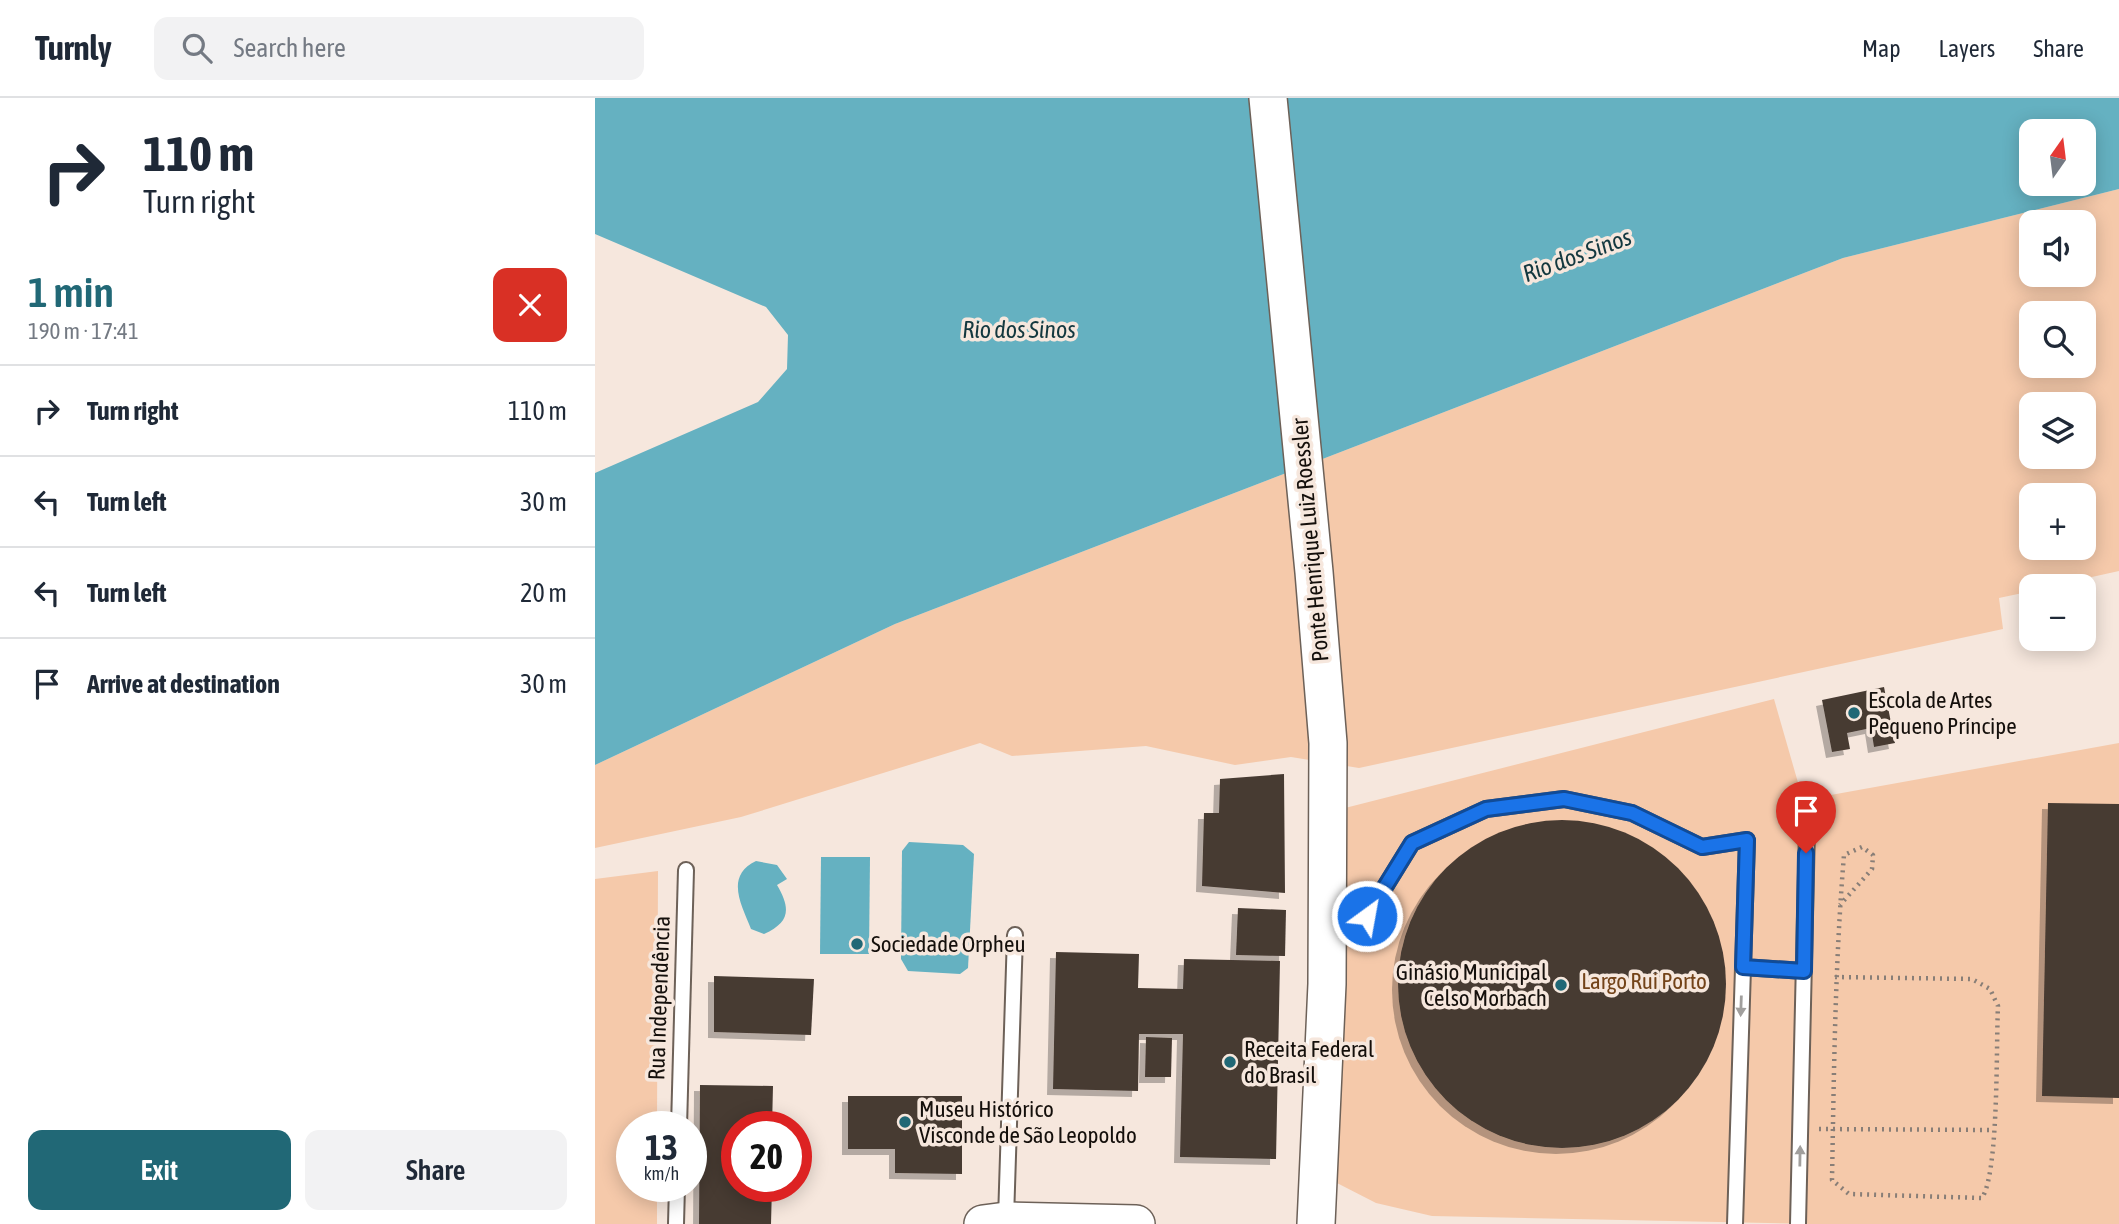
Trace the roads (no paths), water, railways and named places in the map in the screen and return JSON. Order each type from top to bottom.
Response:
[{"type":"street","name":"Ponte Henrique Luiz Roessler","points":[[1268,98],[1313,558],[1328,743],[1327,984],[1316,1224]]},
{"type":"street","points":[[998,1223],[1136,1224]]},
{"type":"lane","points":[[1367,916],[1412,843],[1486,809],[1564,799],[1632,813],[1702,847],[1747,840],[1735,1224]]},
{"type":"lane","points":[[1798,1224],[1807,830]]},
{"type":"lane","name":"Rua Independência","points":[[679,1111],[685,870]]},
{"type":"lane","points":[[998,1223],[1015,935]]},
{"type":"lane","points":[[1743,967],[1804,971]]},
{"type":"lane","points":[[676,1224],[677,1202]]},
{"type":"water","name":"Rio dos Sinos","points":[[595,98],[2119,98],[2119,189],[2097,194],[2097,119],[2019,119],[2019,196],[2091,196],[2035,210],[2019,210],[2019,214],[1843,258],[895,624],[595,765],[595,473],[758,402],[787,369],[788,335],[766,307],[595,234]]},
{"type":"water","points":[[909,842],[963,845],[974,854],[968,968],[960,974],[908,971],[901,959],[902,851]]},
{"type":"water","points":[[821,857],[870,857],[869,954],[820,954]]},
{"type":"water","points":[[756,861],[777,865],[787,879],[777,885],[785,901],[783,920],[764,934],[751,929],[738,891],[741,874]]},
{"type":"place","name":"Escola de Artes Pequeno Príncipe","points":[[1854,713]]},
{"type":"place","name":"Sociedade Orpheu","points":[[857,944]]},
{"type":"place","name":"Ginásio Municipal Celso Morbach","points":[[1561,985]]},
{"type":"place","name":"Receita Federal do Brasil","points":[[1230,1062]]},
{"type":"place","name":"Museu Histórico Visconde de São Leopoldo","points":[[905,1122]]},
{"type":"park label","name":"Largo Rui Porto","points":[[1644,981]]}]
